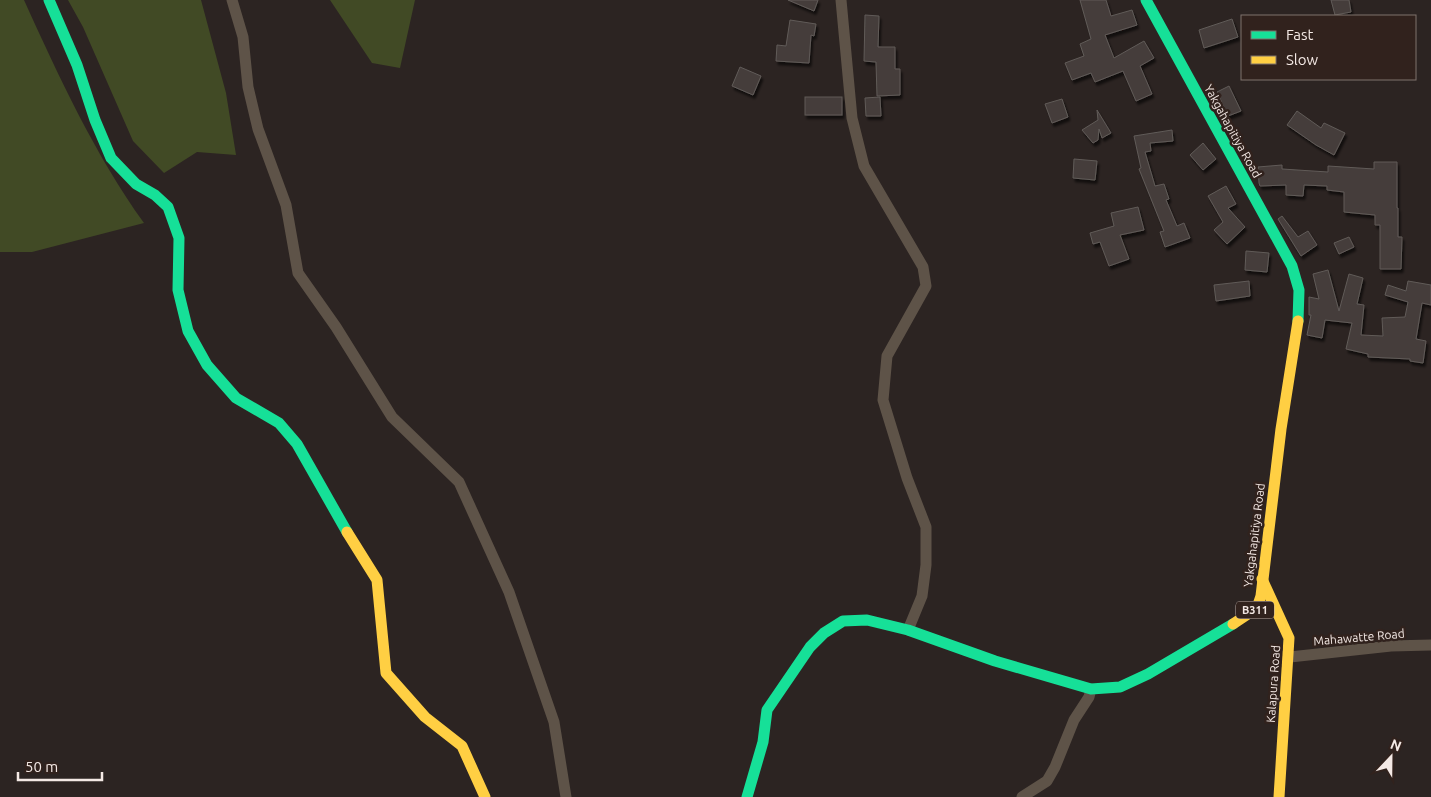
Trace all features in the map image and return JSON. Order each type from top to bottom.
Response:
[{"type":"main road","points":[[48,0],[77,65],[111,158],[136,184],[155,195],[168,207],[179,238],[178,290],[188,331],[207,365],[236,398],[279,423],[297,444],[352,543],[377,580],[386,673],[425,717],[462,746],[485,797]]},
{"type":"main road","name":"Yakgahapitiya Road","points":[[1146,0],[1292,266],[1299,290],[1298,320],[1280,429],[1261,596],[1257,608]]},
{"type":"main road","name":"Kalapura Road","points":[[1262,579],[1289,638],[1290,657],[1279,797]]},
{"type":"main road","name":"B311","points":[[747,797],[762,742],[767,710],[810,647],[824,633],[843,621],[867,620],[908,630],[995,661],[1090,689],[1120,687],[1148,674],[1241,620],[1257,608]]},
{"type":"street","points":[[232,0],[243,37],[250,95],[258,129],[286,205],[298,273],[336,327],[392,416],[459,482],[509,592],[554,722],[566,797]]},
{"type":"street","points":[[841,0],[852,118],[864,166],[923,267],[926,286],[887,356],[883,400],[907,478],[926,527],[926,564],[922,596],[908,630]]},
{"type":"street","points":[[1257,608],[1277,610]]},
{"type":"street","name":"Mahawatte Road","points":[[1290,657],[1392,646],[1431,645]]},
{"type":"street","points":[[1022,797],[1047,781],[1055,767],[1074,720],[1089,697],[1090,689]]},
{"type":"green space","points":[[0,0],[24,0],[64,86],[94,143],[144,223],[32,252],[0,252]]},
{"type":"green space","points":[[68,0],[201,0],[226,93],[236,155],[197,152],[164,173],[133,141],[83,27]]},
{"type":"green space","points":[[330,0],[415,0],[400,68],[372,63]]},
{"type":"building","points":[[788,0],[818,0],[814,11]]},
{"type":"building","points":[[1080,0],[1106,0],[1111,16],[1132,10],[1137,25],[1105,35],[1114,58],[1144,41],[1154,58],[1140,66],[1152,94],[1136,101],[1123,71],[1095,82],[1091,73],[1072,80],[1065,63],[1084,56],[1080,44],[1091,39]]},
{"type":"building","points":[[1331,0],[1349,0],[1351,12],[1335,15]]},
{"type":"building","points":[[865,15],[879,16],[878,47],[895,47],[895,69],[900,69],[900,95],[877,96],[876,62],[864,61]]},
{"type":"building","points":[[1232,19],[1238,37],[1204,48],[1199,30]]},
{"type":"building","points":[[790,20],[816,24],[814,36],[811,35],[809,63],[776,61],[777,45],[786,46]]},
{"type":"building","points":[[740,67],[761,76],[753,95],[732,86]]},
{"type":"building","points":[[1229,86],[1241,111],[1228,116],[1217,92]]},
{"type":"building","points":[[805,97],[842,97],[842,115],[805,115]]},
{"type":"building","points":[[880,97],[881,116],[866,116],[865,98]]},
{"type":"building","points":[[1062,99],[1068,117],[1052,123],[1045,104]]},
{"type":"building","points":[[1097,110],[1111,133],[1102,138],[1099,129],[1098,140],[1093,143],[1082,130],[1098,120]]},
{"type":"building","points":[[1297,111],[1321,128],[1324,123],[1345,133],[1334,155],[1287,125]]},
{"type":"building","points":[[1172,130],[1173,141],[1150,143],[1151,151],[1145,152],[1155,186],[1164,184],[1169,199],[1166,200],[1177,226],[1184,223],[1190,238],[1165,247],[1160,232],[1164,231],[1139,169],[1141,168],[1134,136]]},
{"type":"building","points":[[1203,143],[1216,159],[1203,170],[1190,155]]},
{"type":"building","points":[[1074,159],[1097,161],[1095,180],[1073,178]]},
{"type":"building","points":[[1374,162],[1397,162],[1398,237],[1402,237],[1401,269],[1380,269],[1380,225],[1375,225],[1375,215],[1344,212],[1344,192],[1327,190],[1327,186],[1304,185],[1303,196],[1286,195],[1286,185],[1260,186],[1259,183],[1258,167],[1282,165],[1282,169],[1328,172],[1328,166],[1374,169]]},
{"type":"building","points":[[1226,186],[1236,204],[1228,208],[1245,227],[1227,244],[1214,230],[1223,222],[1208,196]]},
{"type":"building","points":[[1138,207],[1144,230],[1120,235],[1129,259],[1109,266],[1100,242],[1093,244],[1090,233],[1114,226],[1111,213]]},
{"type":"building","points":[[1282,216],[1298,237],[1308,231],[1317,245],[1301,256],[1278,219]]},
{"type":"building","points":[[1349,237],[1354,247],[1339,254],[1334,243]]},
{"type":"building","points":[[1246,251],[1269,253],[1267,272],[1245,270]]},
{"type":"building","points":[[1328,270],[1339,311],[1349,274],[1363,278],[1357,304],[1364,305],[1361,335],[1383,336],[1382,318],[1405,317],[1408,302],[1385,295],[1388,285],[1406,291],[1408,281],[1431,285],[1431,305],[1422,303],[1416,339],[1426,341],[1423,363],[1410,361],[1410,359],[1368,357],[1368,354],[1346,349],[1352,323],[1325,320],[1322,338],[1307,335],[1311,315],[1309,315],[1309,297],[1319,299],[1313,274]]},
{"type":"building","points":[[1249,281],[1250,296],[1216,301],[1214,285]]},
{"type":"traffic: fast","points":[[49,0],[77,65],[95,120],[111,158],[136,184],[155,195],[168,207],[179,238],[178,290],[188,331],[207,365],[236,398],[279,423],[297,444],[347,532]]},
{"type":"traffic: fast","points":[[1146,0],[1292,266],[1299,290],[1298,321]]},
{"type":"traffic: fast","points":[[747,797],[763,742],[767,710],[810,647],[824,633],[843,621],[867,620],[908,630],[995,661],[1091,689],[1120,687],[1148,674],[1233,624]]},
{"type":"traffic: slow","points":[[1233,624],[1257,608],[1261,596],[1281,429],[1298,321]]},
{"type":"traffic: slow","points":[[347,532],[377,580],[386,673],[425,717],[462,746],[485,797]]},
{"type":"traffic: slow","points":[[1262,579],[1289,638],[1279,797]]}]
